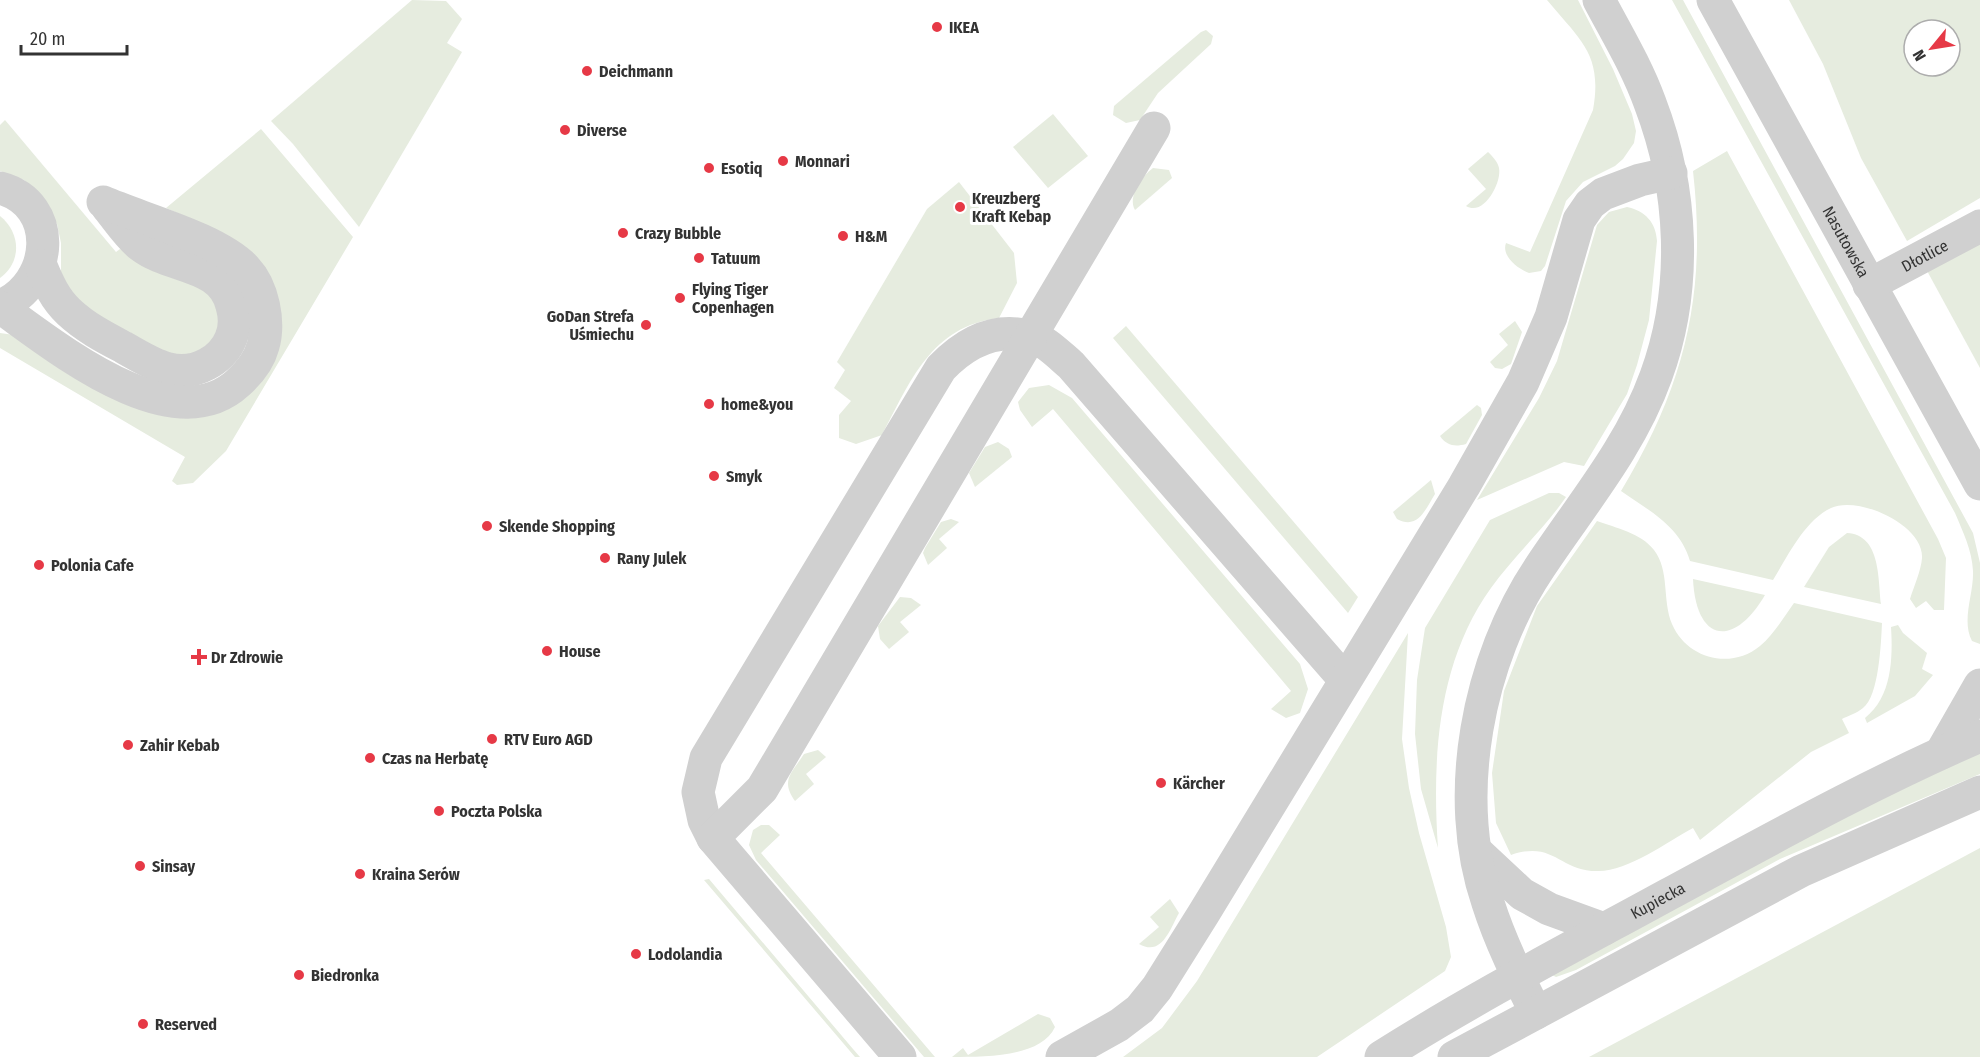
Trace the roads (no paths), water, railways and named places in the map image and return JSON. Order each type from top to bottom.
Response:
[{"type":"street","points":[[1536,1013],[1487,901],[1477,852],[1472,790],[1477,730],[1485,690],[1503,636],[1527,587],[1619,453],[1649,394],[1663,352],[1672,308],[1677,266],[1677,225],[1671,173],[1662,137],[1644,87],[1599,0]]},
{"type":"street","name":"Nasutowska","points":[[1713,0],[1980,484]]},
{"type":"street","points":[[713,838],[762,789],[1154,128]]},
{"type":"street","points":[[1062,1057],[1119,1025],[1140,1009],[1157,988],[1464,486],[1523,382],[1551,317],[1579,219],[1590,204],[1603,194],[1640,180],[1671,173]]},
{"type":"street","points":[[0,188],[21,199],[33,213],[41,229],[43,248],[41,266],[25,291],[0,307],[117,383],[174,403],[196,403],[232,388],[254,366],[263,346],[264,307],[258,286],[246,269],[228,254],[201,240],[103,202],[140,245],[159,257],[205,272],[227,293],[234,314],[234,326],[226,347],[214,360],[198,369],[184,372],[158,366],[91,329],[68,311],[52,292],[41,266]]},
{"type":"street","name":"Dłotlice","points":[[1869,285],[1980,226]]},
{"type":"street","points":[[900,1057],[713,838],[704,820],[698,792],[706,759],[941,368],[956,353],[987,336],[1001,334],[1029,336],[1048,345],[1071,365],[1344,680]]},
{"type":"street","points":[[1941,753],[1980,685]]},
{"type":"street","name":"Kupiecka","points":[[1381,1057],[1518,976],[1810,818],[1980,736]]},
{"type":"street","points":[[1454,1057],[1801,871],[1980,792]]},
{"type":"street","points":[[1477,852],[1522,894],[1549,909],[1604,929]]},
{"type":"place","name":"IKEA","points":[[937,27]]},
{"type":"place","name":"Deichmann","points":[[587,71]]},
{"type":"place","name":"Diverse","points":[[565,130]]},
{"type":"place","name":"Monnari","points":[[783,161]]},
{"type":"place","name":"Esotiq","points":[[709,168]]},
{"type":"place","name":"Kreuzberg Kraft Kebap","points":[[960,207]]},
{"type":"place","name":"Crazy Bubble","points":[[623,233]]},
{"type":"place","name":"H&M","points":[[843,236]]},
{"type":"place","name":"Tatuum","points":[[699,258]]},
{"type":"place","name":"Flying Tiger Copenhagen","points":[[680,298]]},
{"type":"place","name":"GoDan Strefa Uśmiechu","points":[[646,325]]},
{"type":"place","name":"home&you","points":[[709,404]]},
{"type":"place","name":"Smyk","points":[[714,476]]},
{"type":"place","name":"Skende Shopping","points":[[487,526]]},
{"type":"place","name":"Rany Julek","points":[[605,558]]},
{"type":"place","name":"Polonia Cafe","points":[[39,565]]},
{"type":"place","name":"House","points":[[547,651]]},
{"type":"place","name":"Dr Zdrowie","points":[[199,657]]},
{"type":"place","name":"RTV Euro AGD","points":[[492,739]]},
{"type":"place","name":"Zahir Kebab","points":[[128,745]]},
{"type":"place","name":"Czas na Herbatę","points":[[370,758]]},
{"type":"place","name":"Kärcher","points":[[1161,783]]},
{"type":"place","name":"Poczta Polska","points":[[439,811]]},
{"type":"place","name":"Sinsay","points":[[140,866]]},
{"type":"place","name":"Kraina Serów","points":[[360,874]]},
{"type":"place","name":"Lodolandia","points":[[636,954]]},
{"type":"place","name":"Biedronka","points":[[299,975]]},
{"type":"place","name":"Reserved","points":[[143,1024]]}]
